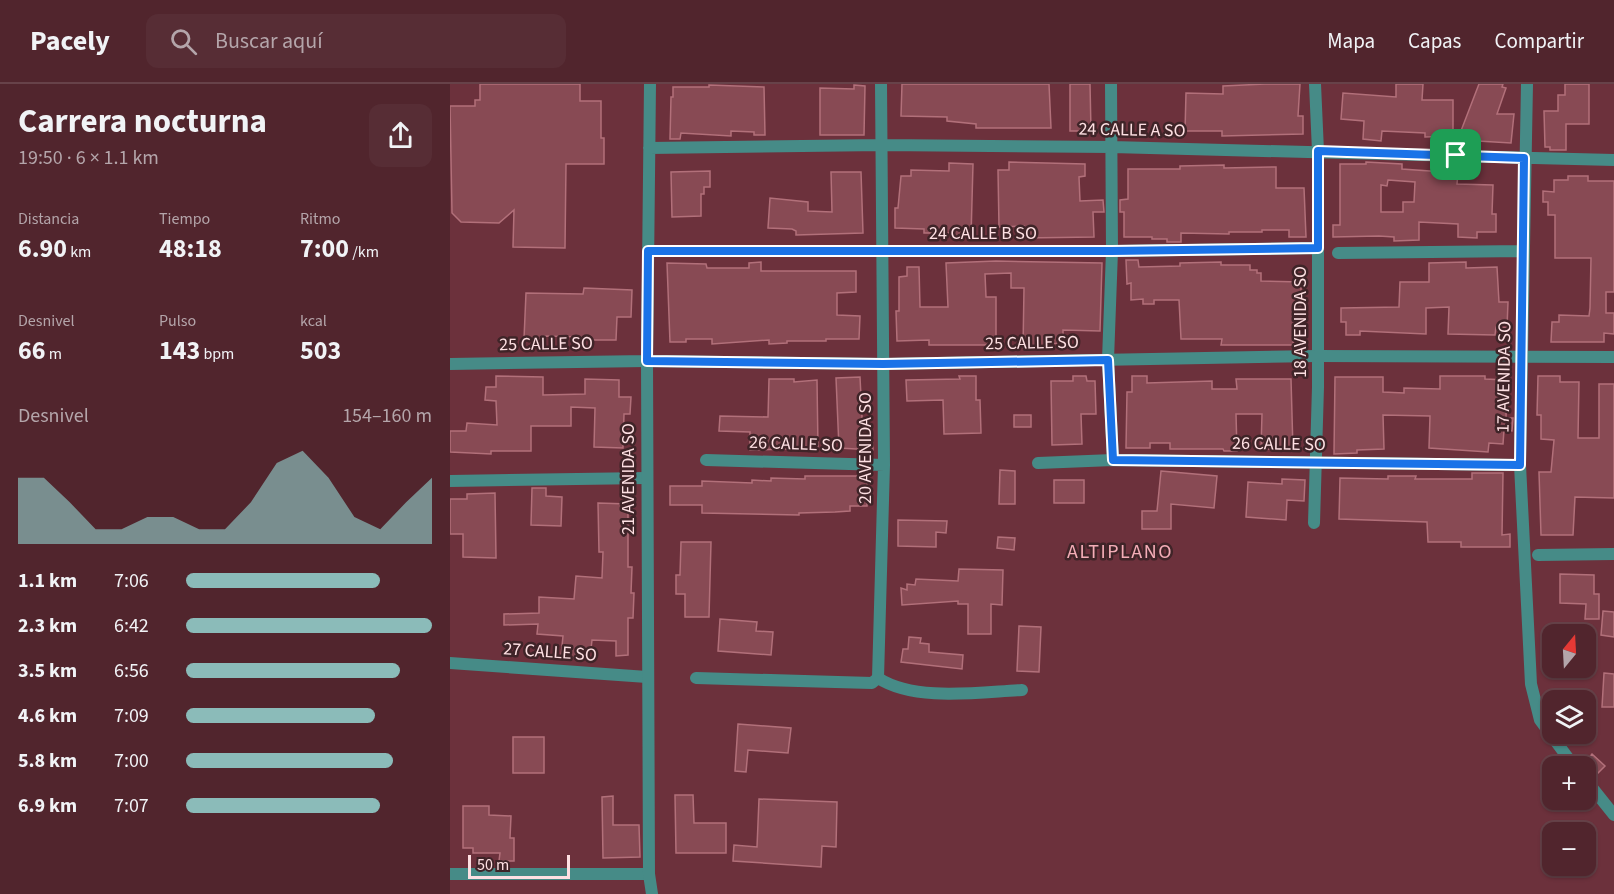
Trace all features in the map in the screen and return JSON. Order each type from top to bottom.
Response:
[{"type":"street","name":"21 AVENIDA SO","points":[[650,84],[646,478],[649,874],[652,894]]},
{"type":"street","name":"20 AVENIDA SO","points":[[878,673],[884,465],[881,84]]},
{"type":"street","points":[[1111,84],[1112,251],[1108,360],[1113,460]]},
{"type":"street","name":"18 AVENIDA SO","points":[[1314,523],[1317,463],[1318,248],[1315,84]]},
{"type":"street","name":"17 AVENIDA SO","points":[[1527,84],[1520,465],[1531,684],[1540,720],[1567,756]]},
{"type":"street","name":"24 CALLE A SO","points":[[649,148],[882,145],[1112,147],[1614,160]]},
{"type":"street","name":"24 CALLE B SO","points":[[648,251],[1112,251],[1318,248]]},
{"type":"street","points":[[1338,253],[1524,251]]},
{"type":"street","name":"25 CALLE SO","points":[[450,364],[647,361],[883,364],[1317,356],[1614,357]]},
{"type":"street","name":"26 CALLE SO","points":[[706,460],[884,465]]},
{"type":"street","name":"26 CALLE SO","points":[[1038,463],[1113,460],[1520,465]]},
{"type":"street","points":[[450,481],[646,478]]},
{"type":"street","points":[[1538,555],[1614,554]]},
{"type":"street","name":"27 CALLE SO","points":[[450,663],[647,677]]},
{"type":"street","points":[[696,678],[872,683],[878,673],[886,684],[907,689],[955,694],[1022,690]]},
{"type":"street","points":[[1596,792],[1614,814]]},
{"type":"street","points":[[450,874],[649,874]]},
{"type":"building","points":[[480,84],[580,84],[580,101],[601,101],[604,164],[566,164],[565,248],[513,247],[514,210],[499,223],[461,222],[452,213],[450,106],[475,106],[475,100],[480,100]]},
{"type":"building","points":[[902,84],[1049,84],[1051,128],[976,128],[976,124],[947,121],[947,117],[901,116]]},
{"type":"building","points":[[1070,84],[1090,84],[1091,131],[1070,131]]},
{"type":"building","points":[[1300,84],[1298,116],[1303,116],[1303,134],[1222,136],[1222,131],[1185,131],[1186,93],[1223,94],[1223,86]]},
{"type":"building","points":[[1396,84],[1423,84],[1422,100],[1453,100],[1453,136],[1425,137],[1425,133],[1382,131],[1381,141],[1363,139],[1364,121],[1341,119],[1343,93],[1396,97]]},
{"type":"building","points":[[1479,84],[1503,84],[1502,87],[1506,88],[1497,114],[1514,114],[1511,143],[1461,140],[1459,136]]},
{"type":"building","points":[[1565,84],[1589,84],[1589,124],[1566,124],[1566,150],[1550,150],[1550,147],[1545,147],[1544,111],[1558,111],[1558,95],[1565,95]]},
{"type":"building","points":[[709,85],[764,87],[765,135],[731,131],[731,136],[681,133],[680,139],[670,139],[673,87],[709,87]]},
{"type":"building","points":[[854,85],[865,86],[864,135],[820,135],[820,88],[854,89]]},
{"type":"building","points":[[1009,162],[1085,164],[1085,176],[1079,177],[1080,201],[1103,200],[1104,212],[1093,212],[1094,237],[1024,238],[1024,226],[999,227],[998,170],[1009,170]]},
{"type":"building","points":[[1366,162],[1402,164],[1402,169],[1458,173],[1457,184],[1493,185],[1492,214],[1496,214],[1496,232],[1477,232],[1477,238],[1458,237],[1458,224],[1419,222],[1419,240],[1394,241],[1394,237],[1379,236],[1333,237],[1333,225],[1340,225],[1340,164],[1366,164]],"holes":[[[1388,180],[1415,182],[1414,202],[1403,202],[1403,212],[1381,212],[1381,185],[1387,186]]]},
{"type":"building","points":[[949,163],[973,164],[971,237],[951,236],[952,233],[924,233],[924,229],[895,228],[895,208],[898,208],[901,176],[911,176],[911,170],[949,171]]},
{"type":"building","points":[[1224,165],[1224,168],[1276,167],[1276,188],[1304,188],[1306,237],[1289,237],[1289,230],[1262,230],[1262,232],[1229,232],[1229,234],[1181,233],[1181,242],[1167,242],[1167,239],[1152,239],[1152,237],[1124,237],[1124,212],[1120,212],[1120,200],[1128,199],[1128,169],[1180,169],[1180,166]]},
{"type":"building","points":[[710,171],[710,187],[704,187],[704,194],[701,194],[701,216],[672,217],[671,172]]},
{"type":"building","points":[[831,172],[861,172],[863,233],[796,235],[796,231],[792,229],[768,228],[770,198],[808,202],[808,211],[832,212]]},
{"type":"building","points":[[1568,176],[1588,176],[1588,181],[1614,181],[1614,292],[1606,292],[1606,313],[1614,313],[1614,334],[1604,333],[1604,342],[1551,342],[1552,322],[1559,322],[1559,315],[1589,316],[1590,308],[1591,258],[1555,258],[1555,215],[1548,215],[1548,202],[1543,202],[1543,191],[1554,192],[1554,180],[1568,180]]},
{"type":"building","points":[[1126,260],[1138,260],[1139,267],[1221,262],[1221,265],[1250,265],[1250,270],[1257,270],[1257,273],[1261,273],[1261,281],[1301,282],[1301,307],[1295,307],[1293,345],[1221,345],[1222,339],[1181,339],[1179,300],[1154,300],[1154,304],[1143,304],[1143,299],[1131,300],[1131,283],[1127,284]]},
{"type":"building","points":[[996,261],[1102,263],[1100,331],[1063,330],[1063,344],[1048,343],[1047,349],[1023,348],[1024,288],[1011,288],[1011,273],[985,274],[986,297],[996,297],[996,345],[929,345],[929,340],[897,341],[896,311],[899,311],[899,277],[907,276],[907,267],[919,267],[920,307],[948,307],[946,263]]},
{"type":"building","points":[[761,262],[761,271],[856,271],[856,292],[837,293],[837,315],[860,316],[859,339],[787,341],[787,343],[769,344],[769,340],[712,344],[712,339],[686,339],[686,342],[670,342],[667,263],[706,264],[707,268],[749,268],[749,263]]},
{"type":"building","points":[[1466,262],[1466,268],[1497,267],[1499,302],[1508,302],[1507,328],[1496,327],[1495,335],[1448,334],[1449,307],[1426,308],[1426,334],[1360,331],[1360,335],[1346,335],[1346,322],[1341,322],[1341,308],[1399,307],[1400,282],[1429,282],[1429,263]]},
{"type":"building","points":[[584,288],[632,290],[631,317],[617,317],[616,340],[583,340],[583,337],[543,336],[543,339],[524,339],[526,293],[583,294]]},
{"type":"building","points":[[496,376],[543,377],[543,395],[585,394],[585,379],[619,380],[619,397],[631,397],[630,414],[624,414],[623,448],[594,447],[595,408],[571,407],[571,426],[531,426],[531,451],[491,451],[491,454],[450,452],[450,431],[466,431],[467,423],[497,425],[496,401],[485,400],[486,387],[496,387]]},
{"type":"building","points":[[959,376],[976,376],[976,400],[980,400],[981,433],[944,434],[943,400],[907,401],[906,380],[960,379]]},
{"type":"building","points":[[1073,376],[1086,376],[1087,381],[1095,381],[1096,414],[1081,414],[1082,444],[1052,445],[1051,381],[1073,381]]},
{"type":"building","points":[[1132,376],[1147,376],[1147,383],[1212,381],[1212,389],[1237,389],[1236,379],[1291,379],[1293,450],[1261,449],[1262,414],[1236,414],[1237,451],[1170,449],[1170,443],[1150,443],[1150,448],[1126,448],[1127,392],[1132,392]]},
{"type":"building","points":[[1440,376],[1485,376],[1485,379],[1507,380],[1506,418],[1513,418],[1512,431],[1504,430],[1503,444],[1489,443],[1488,452],[1429,448],[1430,416],[1383,415],[1384,449],[1334,454],[1335,377],[1383,377],[1383,392],[1404,393],[1404,388],[1440,389]]},
{"type":"building","points":[[1538,376],[1560,376],[1560,382],[1579,382],[1578,438],[1599,438],[1599,384],[1614,384],[1614,498],[1575,497],[1573,535],[1541,535],[1539,472],[1551,472],[1554,440],[1541,439],[1541,415],[1537,415]]},
{"type":"building","points":[[860,377],[863,437],[872,437],[873,450],[839,448],[836,378]]},
{"type":"building","points":[[769,379],[794,379],[794,382],[817,380],[818,448],[750,450],[750,432],[719,431],[720,416],[768,417]]},
{"type":"building","points":[[1014,415],[1031,415],[1031,427],[1014,427]]},
{"type":"building","points":[[1000,470],[1015,471],[1015,504],[999,504]]},
{"type":"building","points":[[1161,471],[1217,476],[1214,508],[1171,504],[1171,529],[1142,529],[1142,511],[1157,511]]},
{"type":"building","points":[[1472,473],[1503,473],[1502,535],[1510,534],[1510,547],[1461,547],[1461,542],[1428,542],[1427,522],[1339,519],[1340,478],[1388,479],[1388,476],[1416,476],[1415,479],[1472,479]]},
{"type":"building","points":[[805,476],[867,476],[867,506],[850,506],[850,511],[799,513],[799,515],[702,513],[702,505],[670,505],[670,486],[702,486],[702,481],[752,483],[752,480],[771,481],[771,478],[805,479]]},
{"type":"building","points":[[1282,479],[1305,480],[1304,501],[1287,500],[1286,520],[1246,517],[1248,482],[1282,484]]},
{"type":"building","points":[[1054,480],[1084,480],[1084,503],[1054,503]]},
{"type":"building","points":[[532,488],[546,488],[546,496],[562,497],[561,526],[531,525]]},
{"type":"building","points":[[495,493],[496,558],[463,557],[463,534],[450,534],[450,499],[467,499],[467,494]]},
{"type":"building","points":[[598,503],[628,504],[628,567],[632,567],[631,593],[634,593],[633,618],[628,618],[628,655],[616,656],[616,641],[592,640],[591,649],[577,647],[576,658],[561,656],[563,636],[537,634],[538,624],[504,625],[504,614],[539,613],[539,597],[574,599],[576,576],[602,578],[603,552],[599,552]]},
{"type":"building","points":[[898,520],[947,521],[946,533],[936,532],[936,547],[898,546]]},
{"type":"building","points":[[998,537],[1015,538],[1014,550],[997,548]]},
{"type":"building","points":[[681,542],[711,542],[709,617],[685,617],[685,594],[676,594],[676,575],[680,575]]},
{"type":"building","points":[[959,569],[1003,570],[1002,605],[991,604],[991,634],[968,634],[968,604],[958,604],[958,601],[902,605],[901,588],[907,590],[907,584],[915,585],[916,579],[958,581]]},
{"type":"building","points":[[1560,574],[1594,575],[1594,594],[1599,594],[1599,619],[1585,619],[1586,604],[1560,603]]},
{"type":"building","points":[[1603,611],[1614,612],[1614,637],[1601,635]]},
{"type":"building","points":[[720,619],[757,622],[756,631],[773,632],[771,655],[718,651]]},
{"type":"building","points":[[1019,626],[1041,627],[1039,672],[1017,671]]},
{"type":"building","points":[[909,637],[921,638],[920,643],[929,644],[929,652],[963,655],[962,669],[901,662],[903,649],[908,649]]},
{"type":"building","points":[[1604,673],[1614,674],[1614,707],[1602,707]]},
{"type":"building","points":[[738,724],[791,728],[788,753],[748,750],[746,772],[735,771]]},
{"type":"building","points":[[513,737],[544,737],[544,773],[513,773]]},
{"type":"building","points":[[1596,758],[1605,766],[1596,775]]},
{"type":"building","points":[[675,795],[693,795],[694,823],[726,823],[726,853],[676,853]]},
{"type":"building","points":[[613,796],[613,825],[639,825],[640,857],[603,858],[602,797]]},
{"type":"building","points":[[759,799],[837,802],[836,847],[822,846],[821,867],[733,861],[734,845],[757,847]]},
{"type":"building","points":[[463,806],[489,806],[489,815],[511,816],[510,838],[514,838],[514,861],[499,861],[500,853],[473,853],[473,848],[463,848]]},
{"type":"district","name":"ALTIPLANO","points":[[1120,552]]},
{"type":"route","points":[[1318,151],[1456,155],[1524,158],[1520,465],[1113,460],[1108,360],[883,364],[647,361],[648,251],[1112,251],[1318,248],[1318,151]]}]
